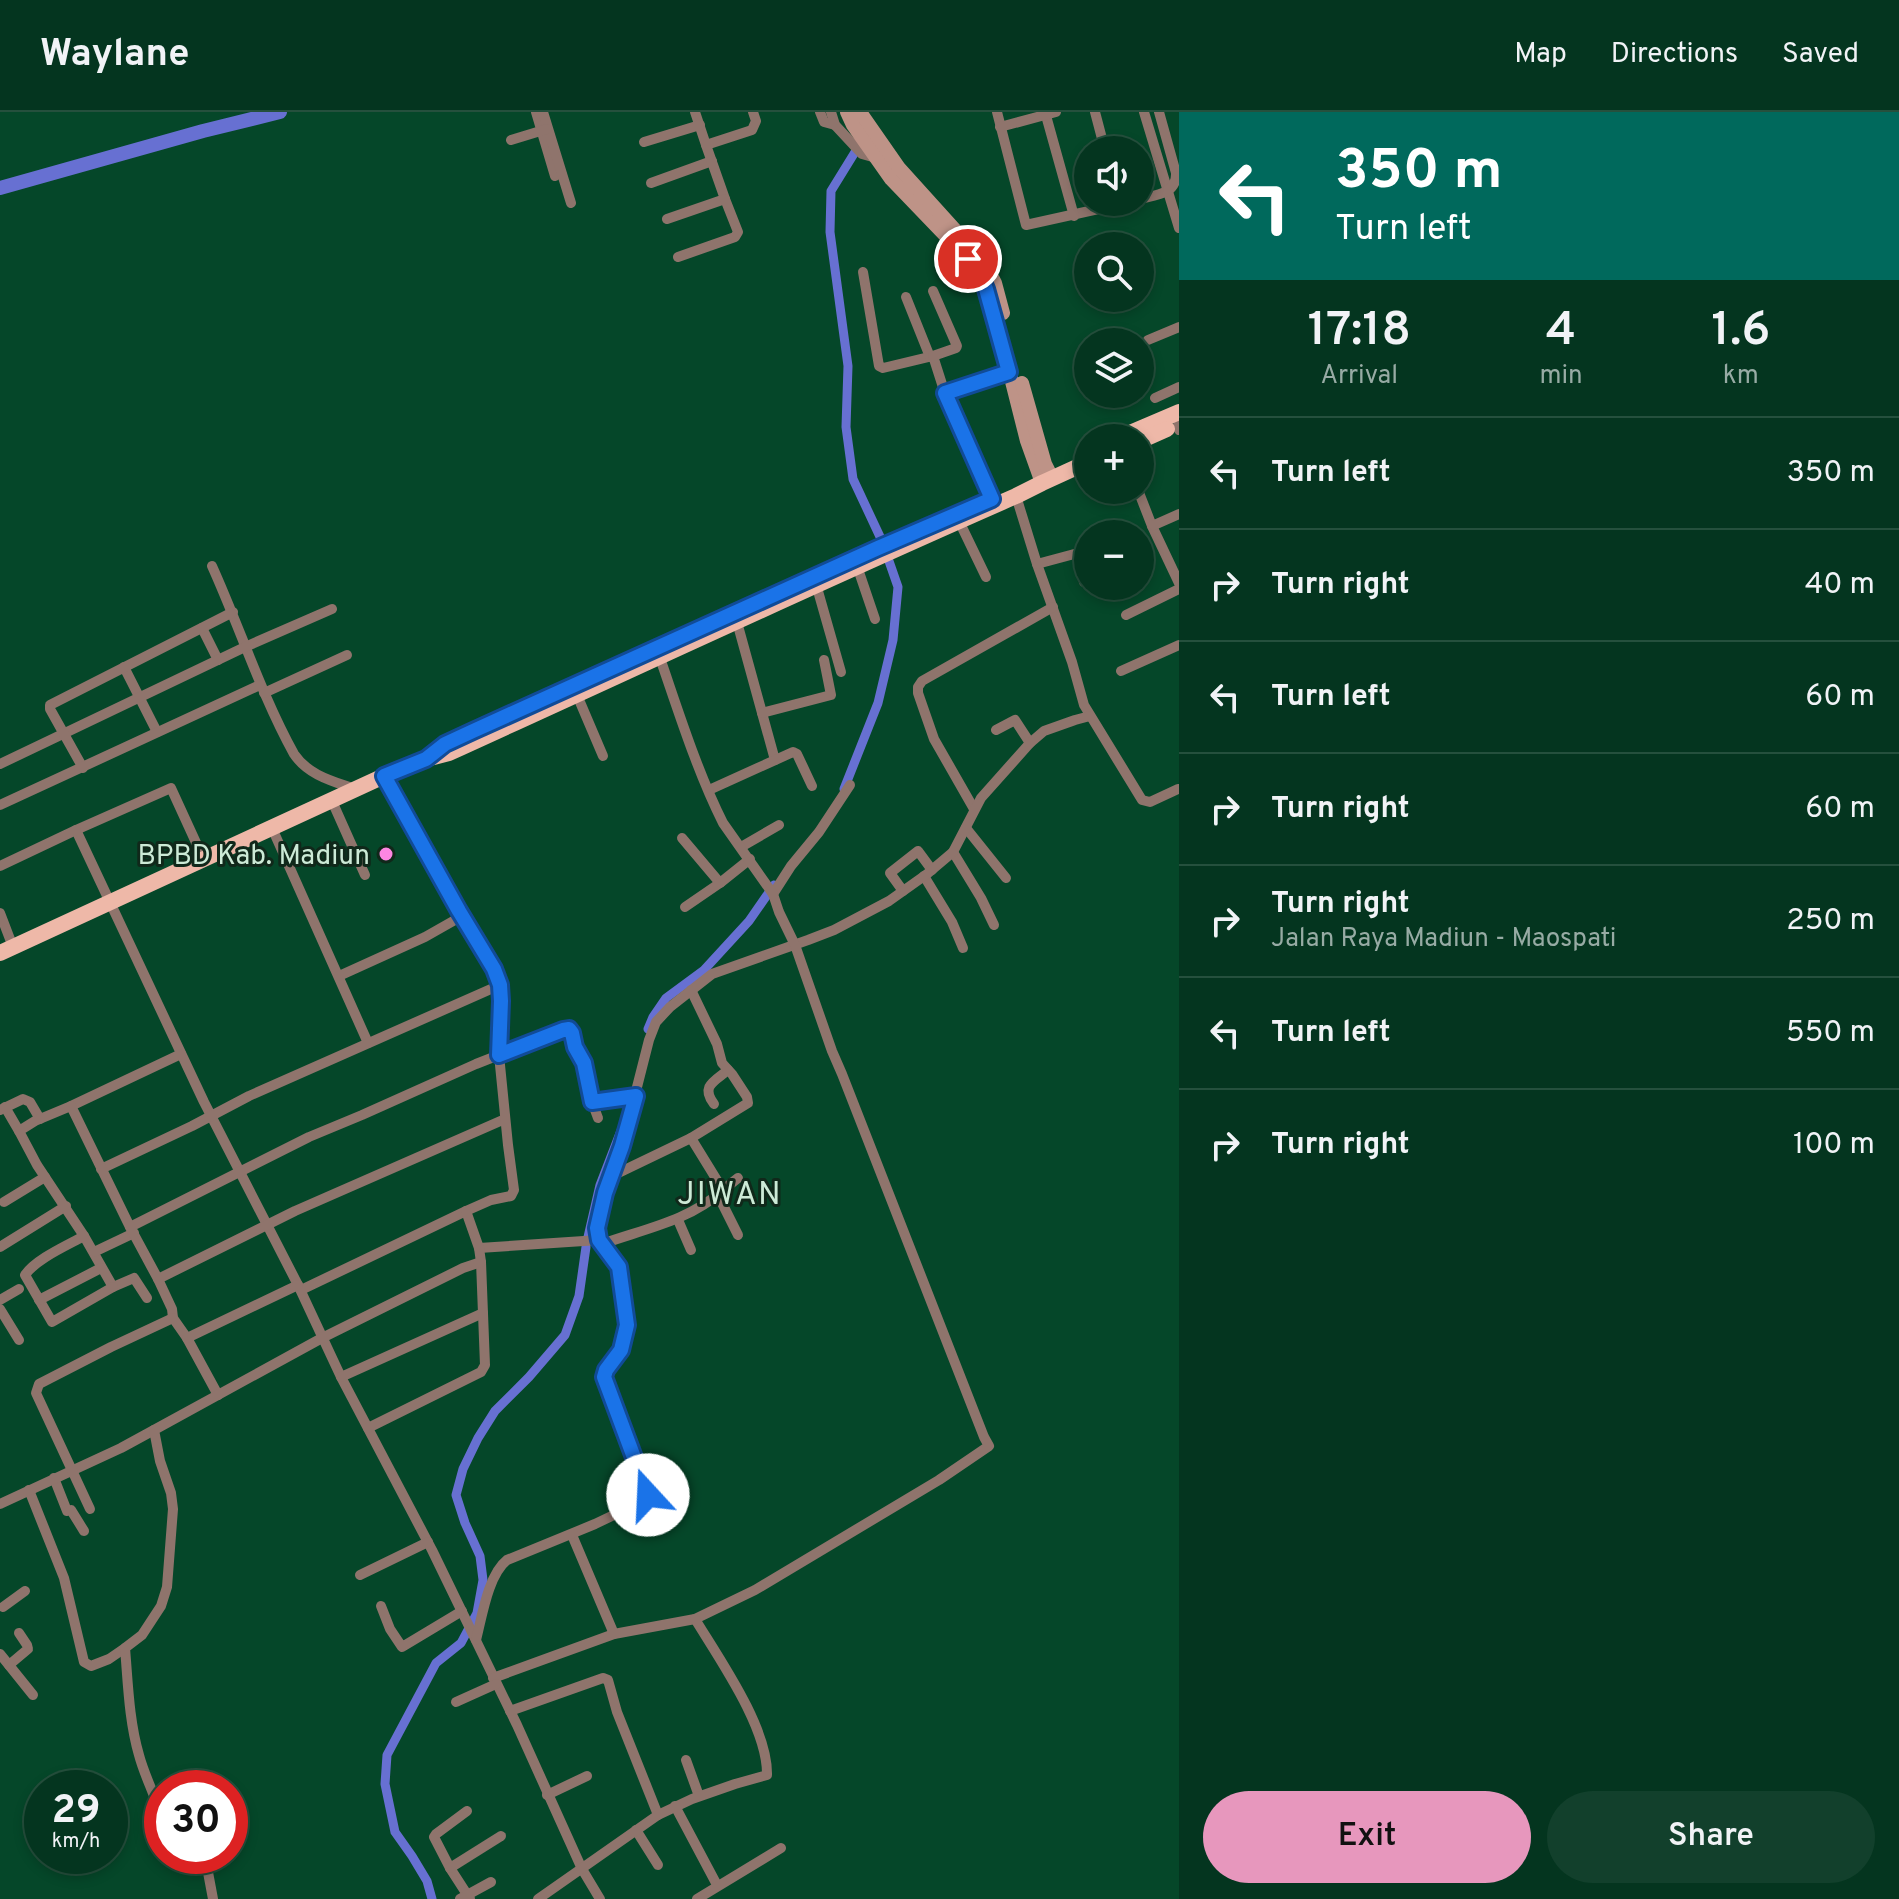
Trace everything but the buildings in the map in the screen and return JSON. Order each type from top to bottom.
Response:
[{"type":"highway","points":[[1154,429],[1179,423]]},
{"type":"highway","points":[[1154,435],[1179,423]]},
{"type":"highway","points":[[6,950],[426,759],[445,744],[577,695],[737,622],[815,581],[857,566],[888,548],[1016,496],[1074,459]]},
{"type":"highway","points":[[530,711],[992,499],[1074,467]]},
{"type":"main road","points":[[856,117],[873,152],[905,176],[981,277],[995,314],[1027,441],[1045,476]]},
{"type":"main road","points":[[941,223],[984,262],[995,283],[1045,476]]},
{"type":"street","points":[[536,112],[571,203]]},
{"type":"street","points":[[543,112],[555,176]]},
{"type":"street","points":[[678,257],[735,237],[738,232],[695,112]]},
{"type":"street","points":[[706,145],[752,130],[756,121],[753,112]]},
{"type":"street","points":[[820,112],[824,122],[835,125]]},
{"type":"street","points":[[831,112],[835,125],[852,143],[873,152]]},
{"type":"street","points":[[997,112],[1000,127],[1026,225],[1074,216],[1049,113],[1000,127]]},
{"type":"street","points":[[1095,112],[1101,136]]},
{"type":"street","points":[[1144,112],[1179,228]]},
{"type":"street","points":[[1154,195],[1172,189],[1177,181],[1159,112]]},
{"type":"street","points":[[644,142],[700,125]]},
{"type":"street","points":[[511,140],[545,130]]},
{"type":"street","points":[[651,183],[712,161]]},
{"type":"street","points":[[539,166],[551,162]]},
{"type":"street","points":[[667,219],[725,199]]},
{"type":"street","points":[[863,272],[879,366],[883,368],[956,348],[933,291]]},
{"type":"street","points":[[906,297],[992,499]]},
{"type":"street","points":[[1154,337],[1179,327]]},
{"type":"street","points":[[945,393],[1009,372]]},
{"type":"street","points":[[1155,398],[1179,387]]},
{"type":"street","points":[[1016,496],[1072,662],[1079,692],[1090,716],[1142,800],[1150,802],[1178,789]]},
{"type":"street","points":[[1154,525],[1179,514]]},
{"type":"street","points":[[959,521],[986,577]]},
{"type":"street","points":[[1126,615],[1179,586],[1154,530]]},
{"type":"street","points":[[1037,564],[1074,554]]},
{"type":"street","points":[[212,566],[262,689],[300,764],[355,789]]},
{"type":"street","points":[[857,566],[875,619]]},
{"type":"street","points":[[815,581],[841,672]]},
{"type":"street","points":[[974,809],[934,739],[918,687],[922,681],[1053,607]]},
{"type":"street","points":[[0,764],[332,609]]},
{"type":"street","points":[[83,768],[50,705],[233,612]]},
{"type":"street","points":[[737,622],[775,760]]},
{"type":"street","points":[[202,628],[218,660]]},
{"type":"street","points":[[1121,671],[1179,645]]},
{"type":"street","points":[[0,805],[157,732],[347,655]]},
{"type":"street","points":[[456,1702],[495,1681],[614,1634],[695,1619],[755,1590],[939,1480],[989,1446],[832,1051],[795,945],[765,881],[723,823],[660,658]]},
{"type":"street","points":[[762,713],[831,695],[824,660]]},
{"type":"street","points":[[124,667],[157,732]]},
{"type":"street","points":[[577,695],[603,756]]},
{"type":"street","points":[[474,1635],[497,1570],[507,1560],[572,1535],[641,1502],[648,1495],[604,1377],[621,1350],[627,1325],[619,1267],[600,1242],[597,1228],[632,1096],[656,1022],[670,1007],[718,971],[834,930],[903,891],[953,852],[974,809],[1030,743],[1044,731],[1090,716]]},
{"type":"street","points":[[996,730],[1015,720],[1030,743]]},
{"type":"street","points":[[709,790],[793,752],[796,752],[812,786]]},
{"type":"street","points":[[187,1338],[491,1200],[511,1196],[514,1190],[499,1055],[502,1025],[500,985],[494,969],[384,776]]},
{"type":"street","points":[[772,893],[850,785]]},
{"type":"street","points":[[0,866],[171,788],[204,860]]},
{"type":"street","points":[[332,801],[365,875]]},
{"type":"street","points":[[741,847],[779,825]]},
{"type":"street","points":[[272,828],[368,1043]]},
{"type":"street","points":[[966,828],[1006,878]]},
{"type":"street","points":[[76,830],[181,1054],[341,1377],[428,1542],[582,1869],[600,1899]]},
{"type":"street","points":[[682,838],[720,883]]},
{"type":"street","points":[[903,891],[890,873],[918,851],[963,948]]},
{"type":"street","points":[[953,852],[994,925]]},
{"type":"street","points":[[685,907],[750,859]]},
{"type":"street","points":[[0,913],[6,950]]},
{"type":"street","points":[[339,976],[425,937],[462,916]]},
{"type":"street","points":[[101,1169],[290,1077],[500,985]]},
{"type":"street","points":[[612,1176],[691,1138],[748,1103],[747,1097],[722,1063],[717,1044],[691,990]]},
{"type":"street","points":[[94,1252],[239,1171],[309,1137],[563,1030],[569,1029],[572,1033],[575,1047],[584,1063],[598,1118]]},
{"type":"street","points":[[19,1131],[181,1054]]},
{"type":"street","points":[[714,1104],[709,1098],[708,1088],[728,1070]]},
{"type":"street","points":[[592,1102],[632,1096]]},
{"type":"street","points":[[40,1119],[28,1100],[23,1099],[3,1108],[113,1287]]},
{"type":"street","points":[[71,1106],[158,1279],[173,1318],[218,1395]]},
{"type":"street","points":[[158,1279],[268,1225],[505,1119]]},
{"type":"street","points":[[691,1138],[738,1235]]},
{"type":"street","points":[[4,1202],[45,1177]]},
{"type":"street","points":[[479,1248],[600,1242],[678,1220],[696,1211],[738,1178]]},
{"type":"street","points":[[0,1247],[66,1206]]},
{"type":"street","points":[[368,1428],[481,1372],[485,1365],[481,1262],[466,1211]]},
{"type":"street","points":[[678,1220],[691,1250]]},
{"type":"street","points":[[84,1236],[25,1272],[52,1322],[134,1278],[147,1298]]},
{"type":"street","points":[[0,1504],[121,1448],[322,1338],[481,1262]]},
{"type":"street","points":[[39,1300],[101,1268]]},
{"type":"street","points":[[0,1300],[19,1289]]},
{"type":"street","points":[[0,1309],[19,1340]]},
{"type":"street","points":[[341,1377],[483,1313]]},
{"type":"street","points":[[90,1509],[36,1393],[37,1387],[173,1318]]},
{"type":"street","points":[[29,1490],[64,1578],[84,1662],[91,1666],[109,1659],[142,1635],[161,1606],[167,1587],[173,1509],[154,1430]]},
{"type":"street","points":[[54,1478],[67,1511],[71,1510],[84,1531]]},
{"type":"street","points":[[572,1535],[614,1634]]},
{"type":"street","points":[[360,1575],[428,1542]]},
{"type":"street","points":[[1,1608],[25,1591]]},
{"type":"street","points":[[381,1606],[390,1629],[402,1647],[463,1614]]},
{"type":"street","points":[[538,1899],[658,1815],[699,1796],[766,1777],[768,1770],[751,1714],[695,1619]]},
{"type":"street","points":[[9,1665],[28,1649],[19,1633]]},
{"type":"street","points":[[125,1648],[129,1702],[144,1770]]},
{"type":"street","points":[[0,1654],[33,1695]]},
{"type":"street","points":[[510,1711],[603,1678],[608,1680],[617,1712],[658,1815]]},
{"type":"street","points":[[686,1760],[699,1796]]},
{"type":"street","points":[[547,1795],[587,1776]]},
{"type":"street","points":[[675,1806],[717,1885]]},
{"type":"street","points":[[467,1811],[435,1835],[435,1839],[466,1898],[491,1882]]},
{"type":"street","points":[[636,1830],[658,1865]]},
{"type":"street","points":[[450,1868],[501,1836]]},
{"type":"street","points":[[697,1899],[781,1848]]},
{"type":"street","points":[[208,1874],[213,1899]]},
{"type":"waterway","points":[[0,188],[280,112]]},
{"type":"waterway","points":[[844,789],[878,703],[893,640],[898,587],[882,541],[853,479],[846,427],[848,366],[830,232],[831,191],[860,144]]},
{"type":"waterway","points":[[648,1029],[666,998],[704,970],[749,921],[774,885]]},
{"type":"waterway","points":[[588,1237],[600,1185],[622,1128]]},
{"type":"waterway","points":[[432,1899],[427,1881],[395,1832],[385,1784],[387,1755],[436,1663],[461,1643],[477,1613],[483,1580],[480,1556],[456,1495],[463,1469],[495,1411],[565,1335],[579,1296],[586,1247]]},
{"type":"place","name":"BPBD Kab. Madiun","points":[[386,854]]},
{"type":"district","name":"JIWAN","points":[[730,1193]]},
{"type":"route","points":[[648,1495],[604,1377],[621,1350],[627,1325],[619,1267],[599,1240],[597,1228],[636,1096],[592,1102],[584,1063],[569,1029],[499,1055],[501,1001],[500,985],[494,969],[384,776],[426,759],[445,744],[473,731],[992,499],[945,393],[1009,372],[986,289],[968,259]]}]
